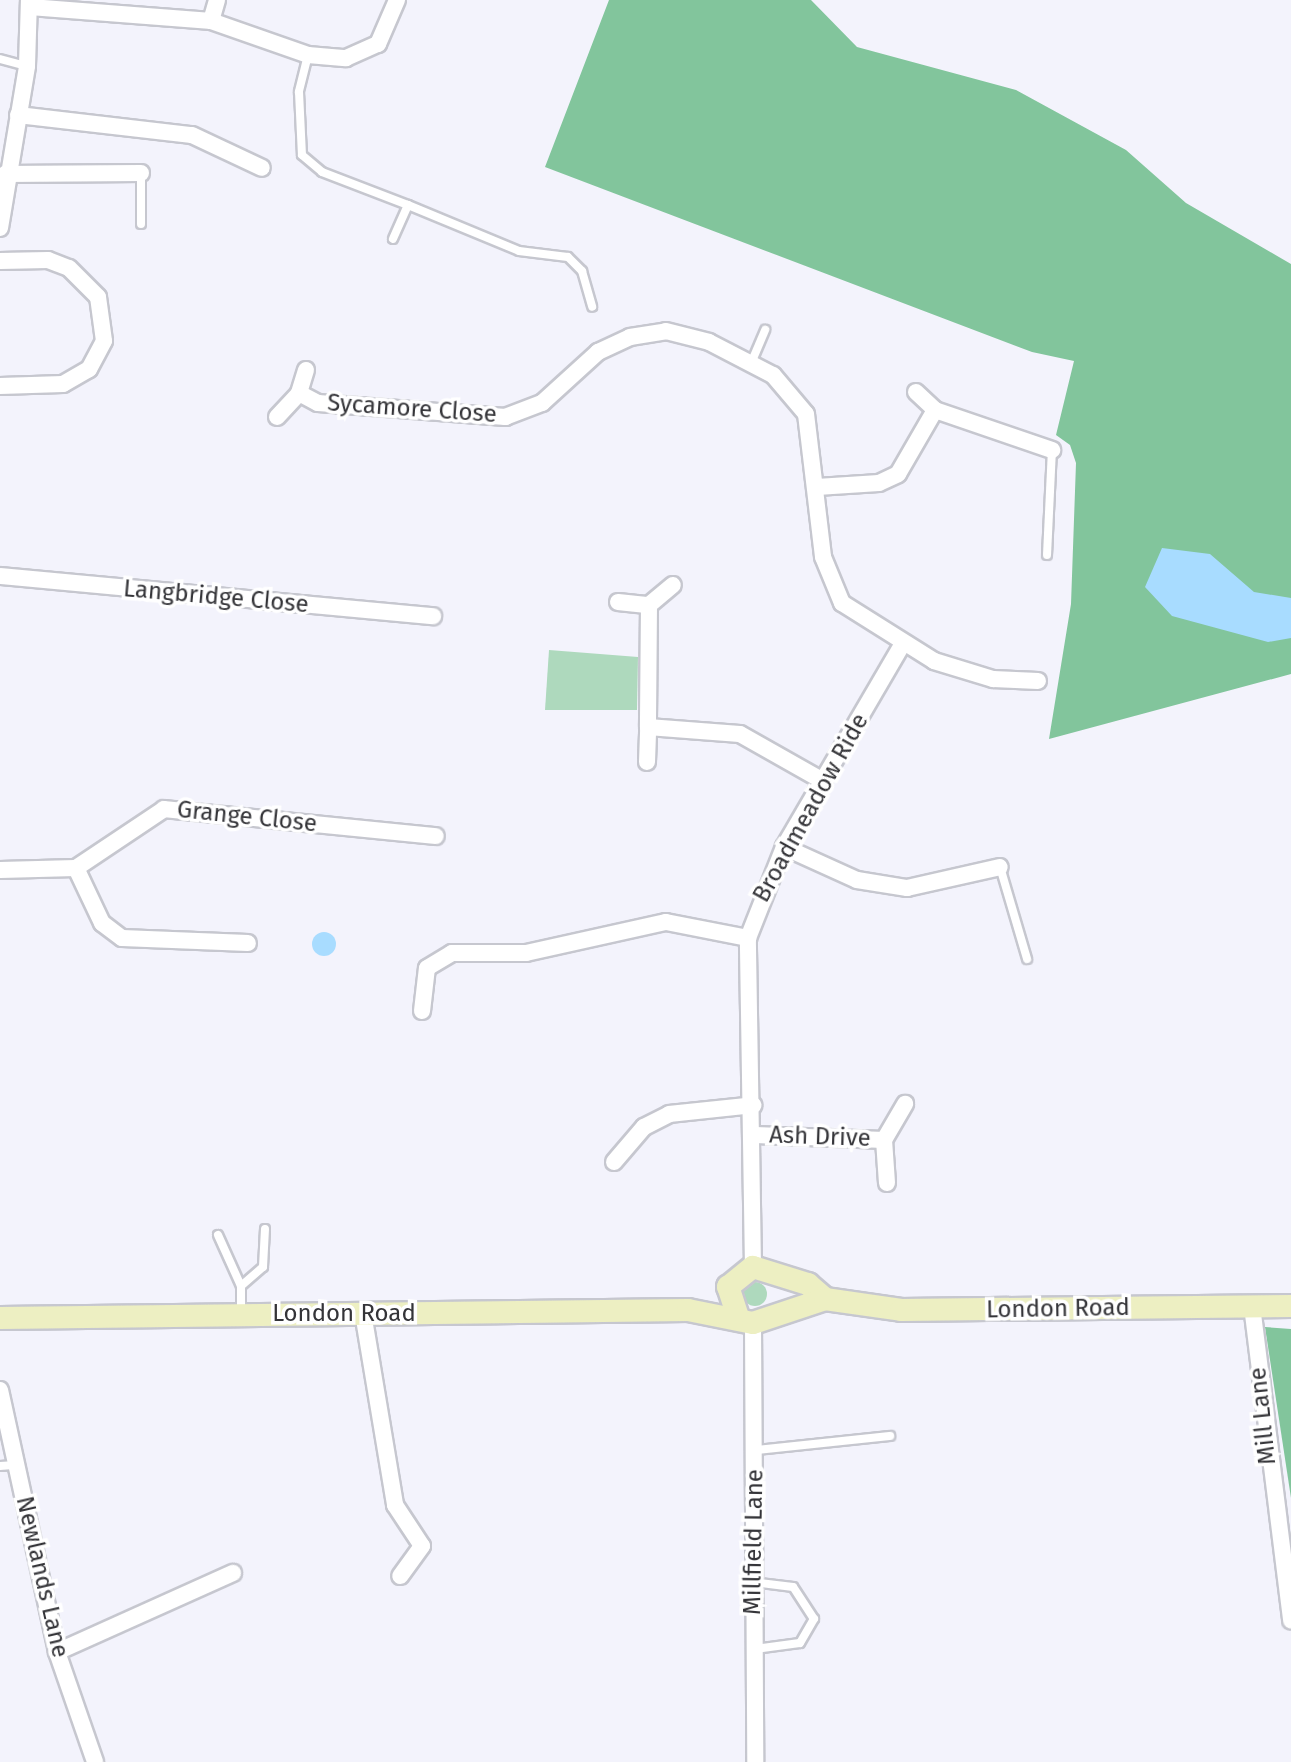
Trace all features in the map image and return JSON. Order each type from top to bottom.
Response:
[{"type":"main road","name":"London Road","points":[[688,1310],[728,1287],[753,1267],[808,1284],[825,1299]]},
{"type":"main road","points":[[775,1275],[783,1297],[777,1312]]},
{"type":"main road","points":[[728,1287],[746,1320]]},
{"type":"main road","name":"London Road","points":[[0,1318],[688,1310],[746,1320],[825,1299],[901,1310],[1291,1306]]},
{"type":"street","points":[[211,21],[217,0]]},
{"type":"street","points":[[0,228],[5,174],[27,66],[30,4],[211,21],[308,55],[335,59],[367,52],[385,33],[397,0]]},
{"type":"street","points":[[18,115],[192,135],[262,168]]},
{"type":"street","points":[[5,174],[141,173]]},
{"type":"street","points":[[0,261],[48,260],[69,268],[98,297],[104,341],[89,369],[63,384],[0,386]]},
{"type":"street","name":"Sycamore Close","points":[[306,370],[299,393],[329,406],[505,417],[542,403],[598,352],[648,332],[688,335],[752,361],[788,389],[806,414],[823,557],[835,593],[902,645],[970,674],[1038,681]]},
{"type":"street","points":[[916,392],[935,410],[1052,450]]},
{"type":"street","points":[[277,417],[299,393]]},
{"type":"street","points":[[817,487],[879,483],[898,474],[935,410]]},
{"type":"street","name":"Langbridge Close","points":[[0,576],[433,616]]},
{"type":"street","points":[[618,602],[649,605],[673,585]]},
{"type":"street","points":[[647,762],[649,605]]},
{"type":"street","name":"Broadmeadow Ride","points":[[753,1267],[755,1135],[744,987],[748,938],[784,847],[902,645]]},
{"type":"street","points":[[648,727],[732,731],[823,781]]},
{"type":"street","name":"Grange Close","points":[[76,868],[164,809],[436,836]]},
{"type":"street","points":[[784,847],[857,880],[907,888],[1000,867]]},
{"type":"street","points":[[0,870],[76,868],[102,923],[122,938],[248,943]]},
{"type":"street","points":[[422,1011],[427,968],[452,953],[526,953],[666,922],[748,938]]},
{"type":"street","name":"Ash Drive","points":[[887,1183],[884,1140],[905,1104]]},
{"type":"street","points":[[614,1162],[644,1127],[669,1114],[754,1105]]},
{"type":"street","name":"Ash Drive","points":[[755,1135],[884,1140]]},
{"type":"street","name":"Mill Lane","points":[[1252,1306],[1291,1621]]},
{"type":"street","points":[[363,1313],[395,1505],[422,1546],[400,1576]]},
{"type":"street","name":"Millfield Lane","points":[[746,1320],[756,1450],[753,1583],[755,1762]]},
{"type":"street","name":"Newlands Lane","points":[[0,1390],[8,1466],[57,1652],[95,1762]]},
{"type":"street","points":[[57,1652],[233,1573]]},
{"type":"lane","points":[[308,55],[299,92],[302,155],[322,172],[519,251],[568,257],[582,271],[592,307]]},
{"type":"lane","points":[[0,59],[27,66]]},
{"type":"lane","points":[[141,173],[141,224]]},
{"type":"lane","points":[[393,239],[408,205]]},
{"type":"lane","points":[[752,361],[765,330]]},
{"type":"lane","points":[[1047,555],[1052,450]]},
{"type":"lane","points":[[1000,867],[1027,959]]},
{"type":"lane","points":[[241,1286],[263,1267],[265,1229]]},
{"type":"lane","points":[[218,1235],[241,1286],[241,1315]]},
{"type":"lane","points":[[756,1450],[890,1436]]},
{"type":"lane","points":[[753,1583],[793,1587],[814,1619],[800,1643],[754,1649]]},
{"type":"green space","points":[[609,0],[811,0],[857,47],[1016,90],[1126,150],[1186,203],[1291,264],[1291,674],[1049,739],[1071,604],[1076,463],[1070,445],[1056,435],[1074,361],[1032,352],[545,167]]},
{"type":"green space","points":[[549,650],[638,657],[637,710],[545,710]]},
{"type":"green space","points":[[755,1282],[764,1285],[767,1294],[764,1303],[755,1306],[746,1303],[743,1294],[746,1285]]},
{"type":"green space","points":[[1265,1327],[1291,1329],[1291,1498]]},
{"type":"water","points":[[1162,548],[1210,554],[1254,592],[1291,598],[1291,638],[1268,642],[1172,616],[1145,587]]},
{"type":"water","points":[[324,932],[332,936],[336,944],[332,952],[324,956],[316,952],[312,944],[316,936]]}]
